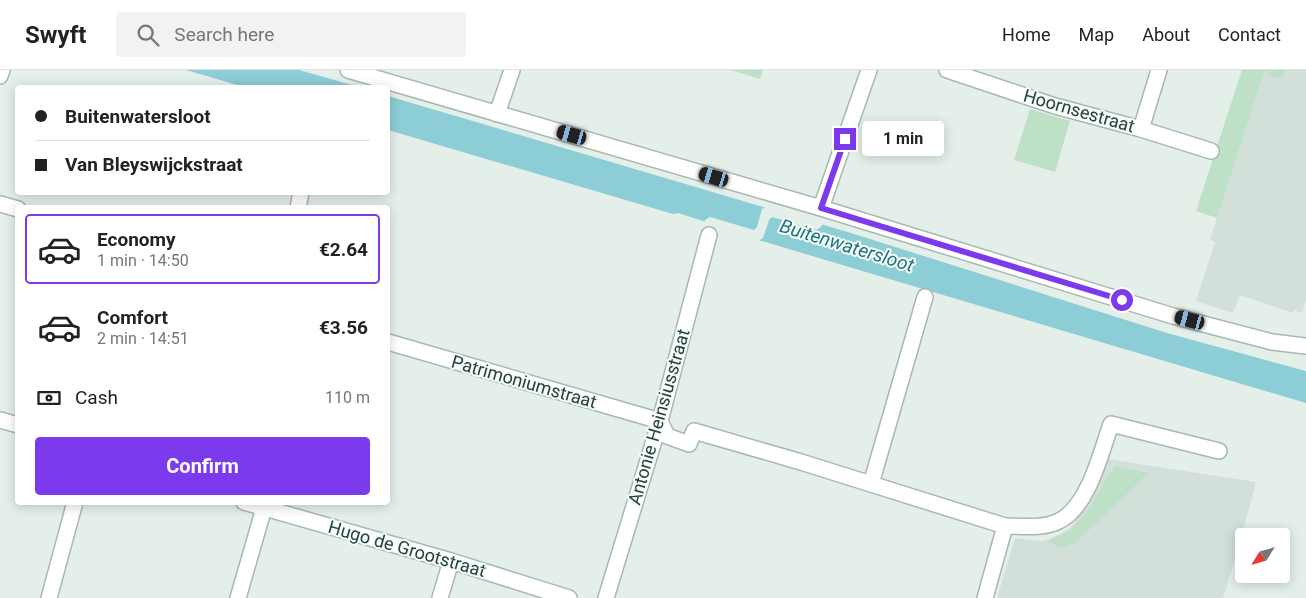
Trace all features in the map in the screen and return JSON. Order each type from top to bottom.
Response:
[{"type":"street","points":[[0,76],[2,70]]},
{"type":"street","points":[[348,70],[376,74],[497,114],[821,208],[1173,316],[1272,342],[1306,346]]},
{"type":"street","points":[[497,114],[512,70]]},
{"type":"street","points":[[821,208],[869,70]]},
{"type":"street","name":"Hoornsestraat","points":[[946,70],[985,76],[1055,106],[1141,129],[1211,151]]},
{"type":"street","points":[[1141,129],[1159,70]]},
{"type":"street","points":[[0,204],[15,207]]},
{"type":"street","name":"Antonie Heinsiusstraat","points":[[606,598],[660,421],[709,235]]},
{"type":"street","points":[[871,484],[925,297]]},
{"type":"street","name":"Patrimoniumstraat","points":[[390,343],[660,421]]},
{"type":"street","points":[[0,420],[15,424]]},
{"type":"street","points":[[660,421],[667,436],[689,444],[694,431],[802,462],[1006,526],[1038,527],[1059,522],[1072,511],[1085,493],[1110,424],[1219,451]]},
{"type":"street","points":[[49,598],[74,505]]},
{"type":"street","name":"Hugo de Grootstraat","points":[[254,505],[451,561],[569,598]]},
{"type":"street","points":[[238,598],[264,508]]},
{"type":"street","points":[[985,598],[1006,526]]},
{"type":"street","points":[[440,598],[451,561]]},
{"type":"shaded area","points":[[1265,70],[1306,70],[1306,300],[1302,313],[1294,310],[1293,313],[1240,295],[1233,313],[1196,301],[1215,242],[1210,240]]},
{"type":"shaded area","points":[[1101,458],[1256,482],[1244,528],[1235,528],[1235,558],[1223,598],[997,598],[1015,538],[1044,541],[1058,535],[1069,529],[1076,521],[1089,499]]},
{"type":"green space","points":[[731,70],[763,70],[760,79]]},
{"type":"green space","points":[[1242,70],[1265,70],[1217,218],[1196,211]]},
{"type":"green space","points":[[1270,70],[1285,70],[1282,79],[1268,75]]},
{"type":"green space","points":[[1030,109],[1070,121],[1055,172],[1014,160]]},
{"type":"green space","points":[[1115,466],[1148,473],[1076,542],[1061,548],[1048,541],[1070,531],[1088,510]]},
{"type":"water","points":[[186,70],[299,70],[352,85],[237,85]]},
{"type":"water","name":"Buitenwatersloot","points":[[390,97],[851,233],[1167,333],[1306,371],[1306,403],[708,225],[706,222],[678,213],[673,214],[390,131]]},
{"type":"pier","points":[[768,206],[823,223],[816,230],[772,217],[769,220],[763,238],[758,241],[707,227],[704,224],[705,220],[710,217],[754,230],[757,227],[762,209]]},
{"type":"route","points":[[845,139],[821,208],[1122,300]]}]
